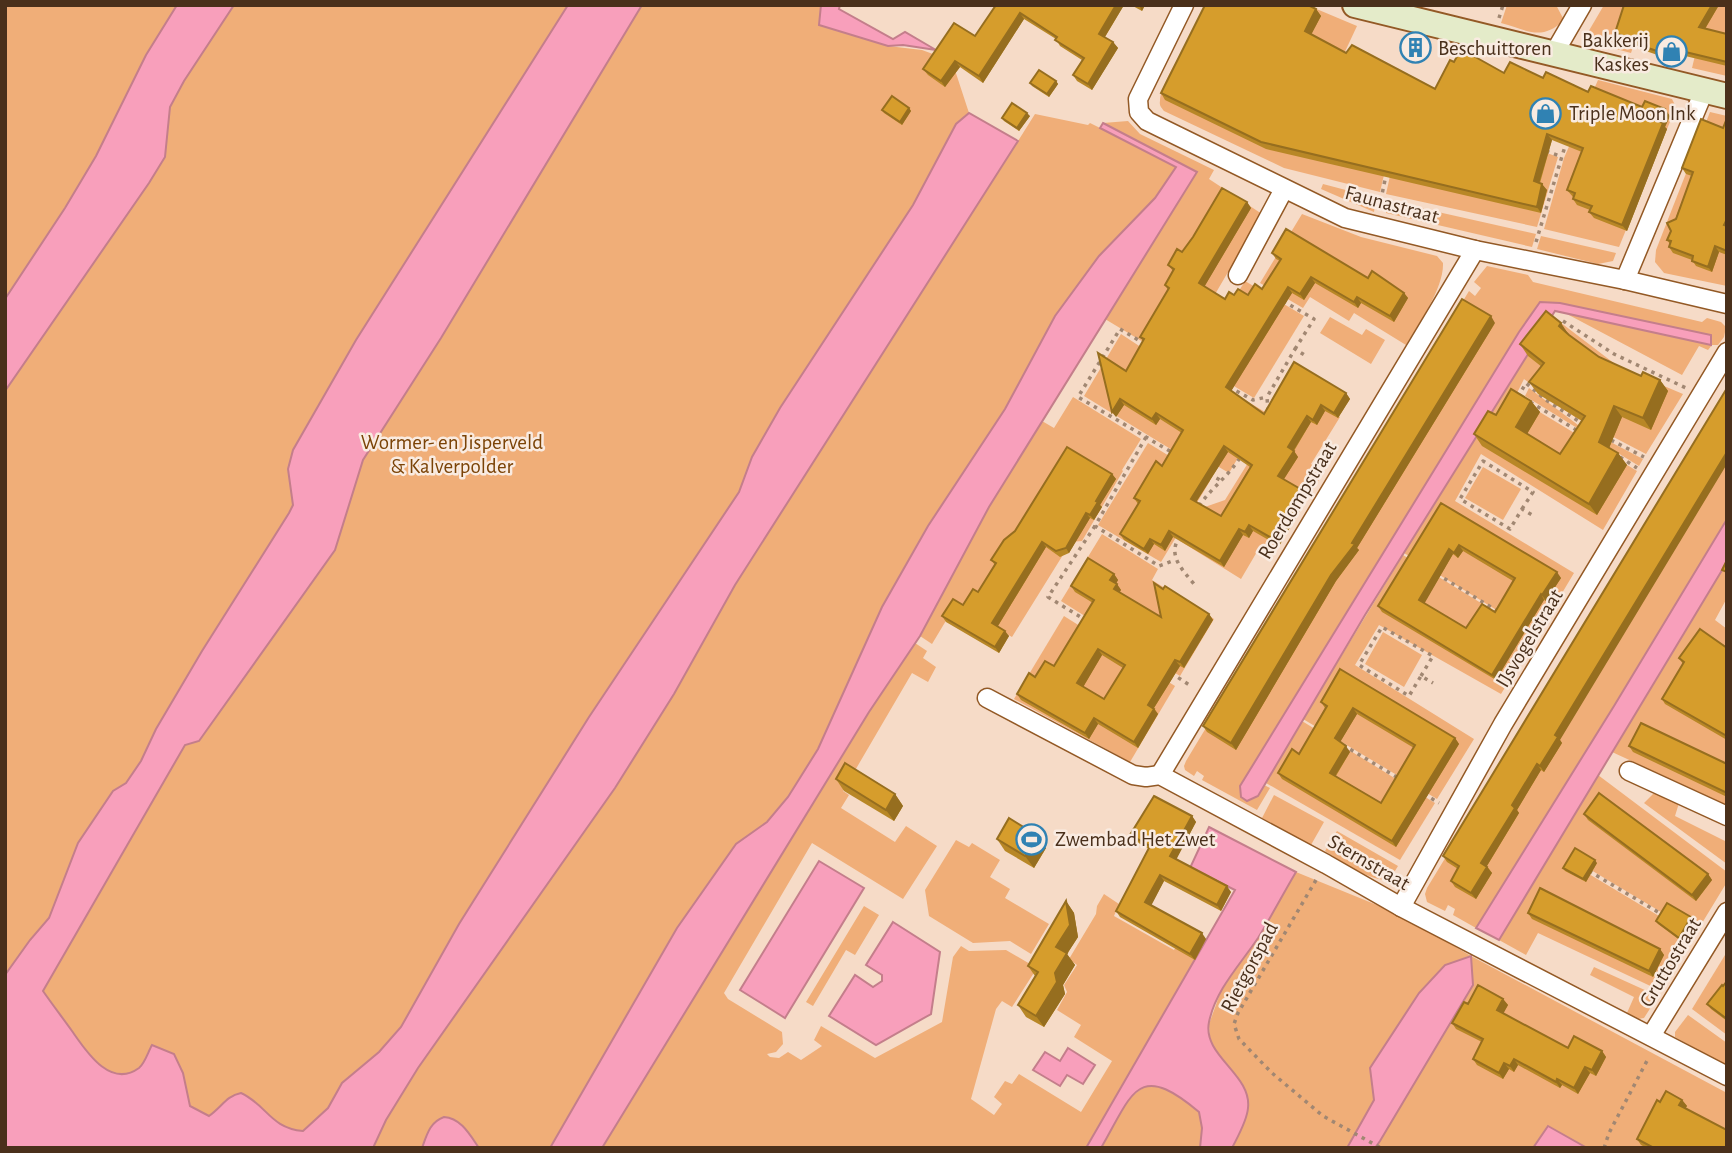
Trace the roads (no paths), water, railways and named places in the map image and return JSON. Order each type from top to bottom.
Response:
[{"type":"street","name":"Faunastraat","points":[[1184,5],[1138,99],[1139,112],[1147,121],[1345,218],[1475,250],[1727,304]]},
{"type":"street","points":[[1553,55],[1583,5]]},
{"type":"street","points":[[1364,6],[1715,94],[1625,280]]},
{"type":"street","points":[[1238,275],[1284,189]]},
{"type":"street","name":"Roerdompstraat","points":[[1160,775],[1475,250]]},
{"type":"street","name":"IJsvogelstraat","points":[[1401,907],[1452,811],[1727,352]]},
{"type":"street","name":"Sternstraat","points":[[987,698],[1133,775],[1160,775],[1401,907],[1727,1076]]},
{"type":"street","points":[[1629,771],[1727,816]]},
{"type":"street","name":"Gruttostraat","points":[[1655,1038],[1727,912]]},
{"type":"place","name":"Beschuittoren","points":[[1415,48]]},
{"type":"place","name":"Bakkerij Kaskes","points":[[1672,52]]},
{"type":"place","name":"Triple Moon Ink","points":[[1546,113]]},
{"type":"place","name":"Zwembad Het Zwet","points":[[1032,839]]},
{"type":"park label","name":"Wormer- en Jisperveld & Kalverpolder","points":[[452,454]]}]
